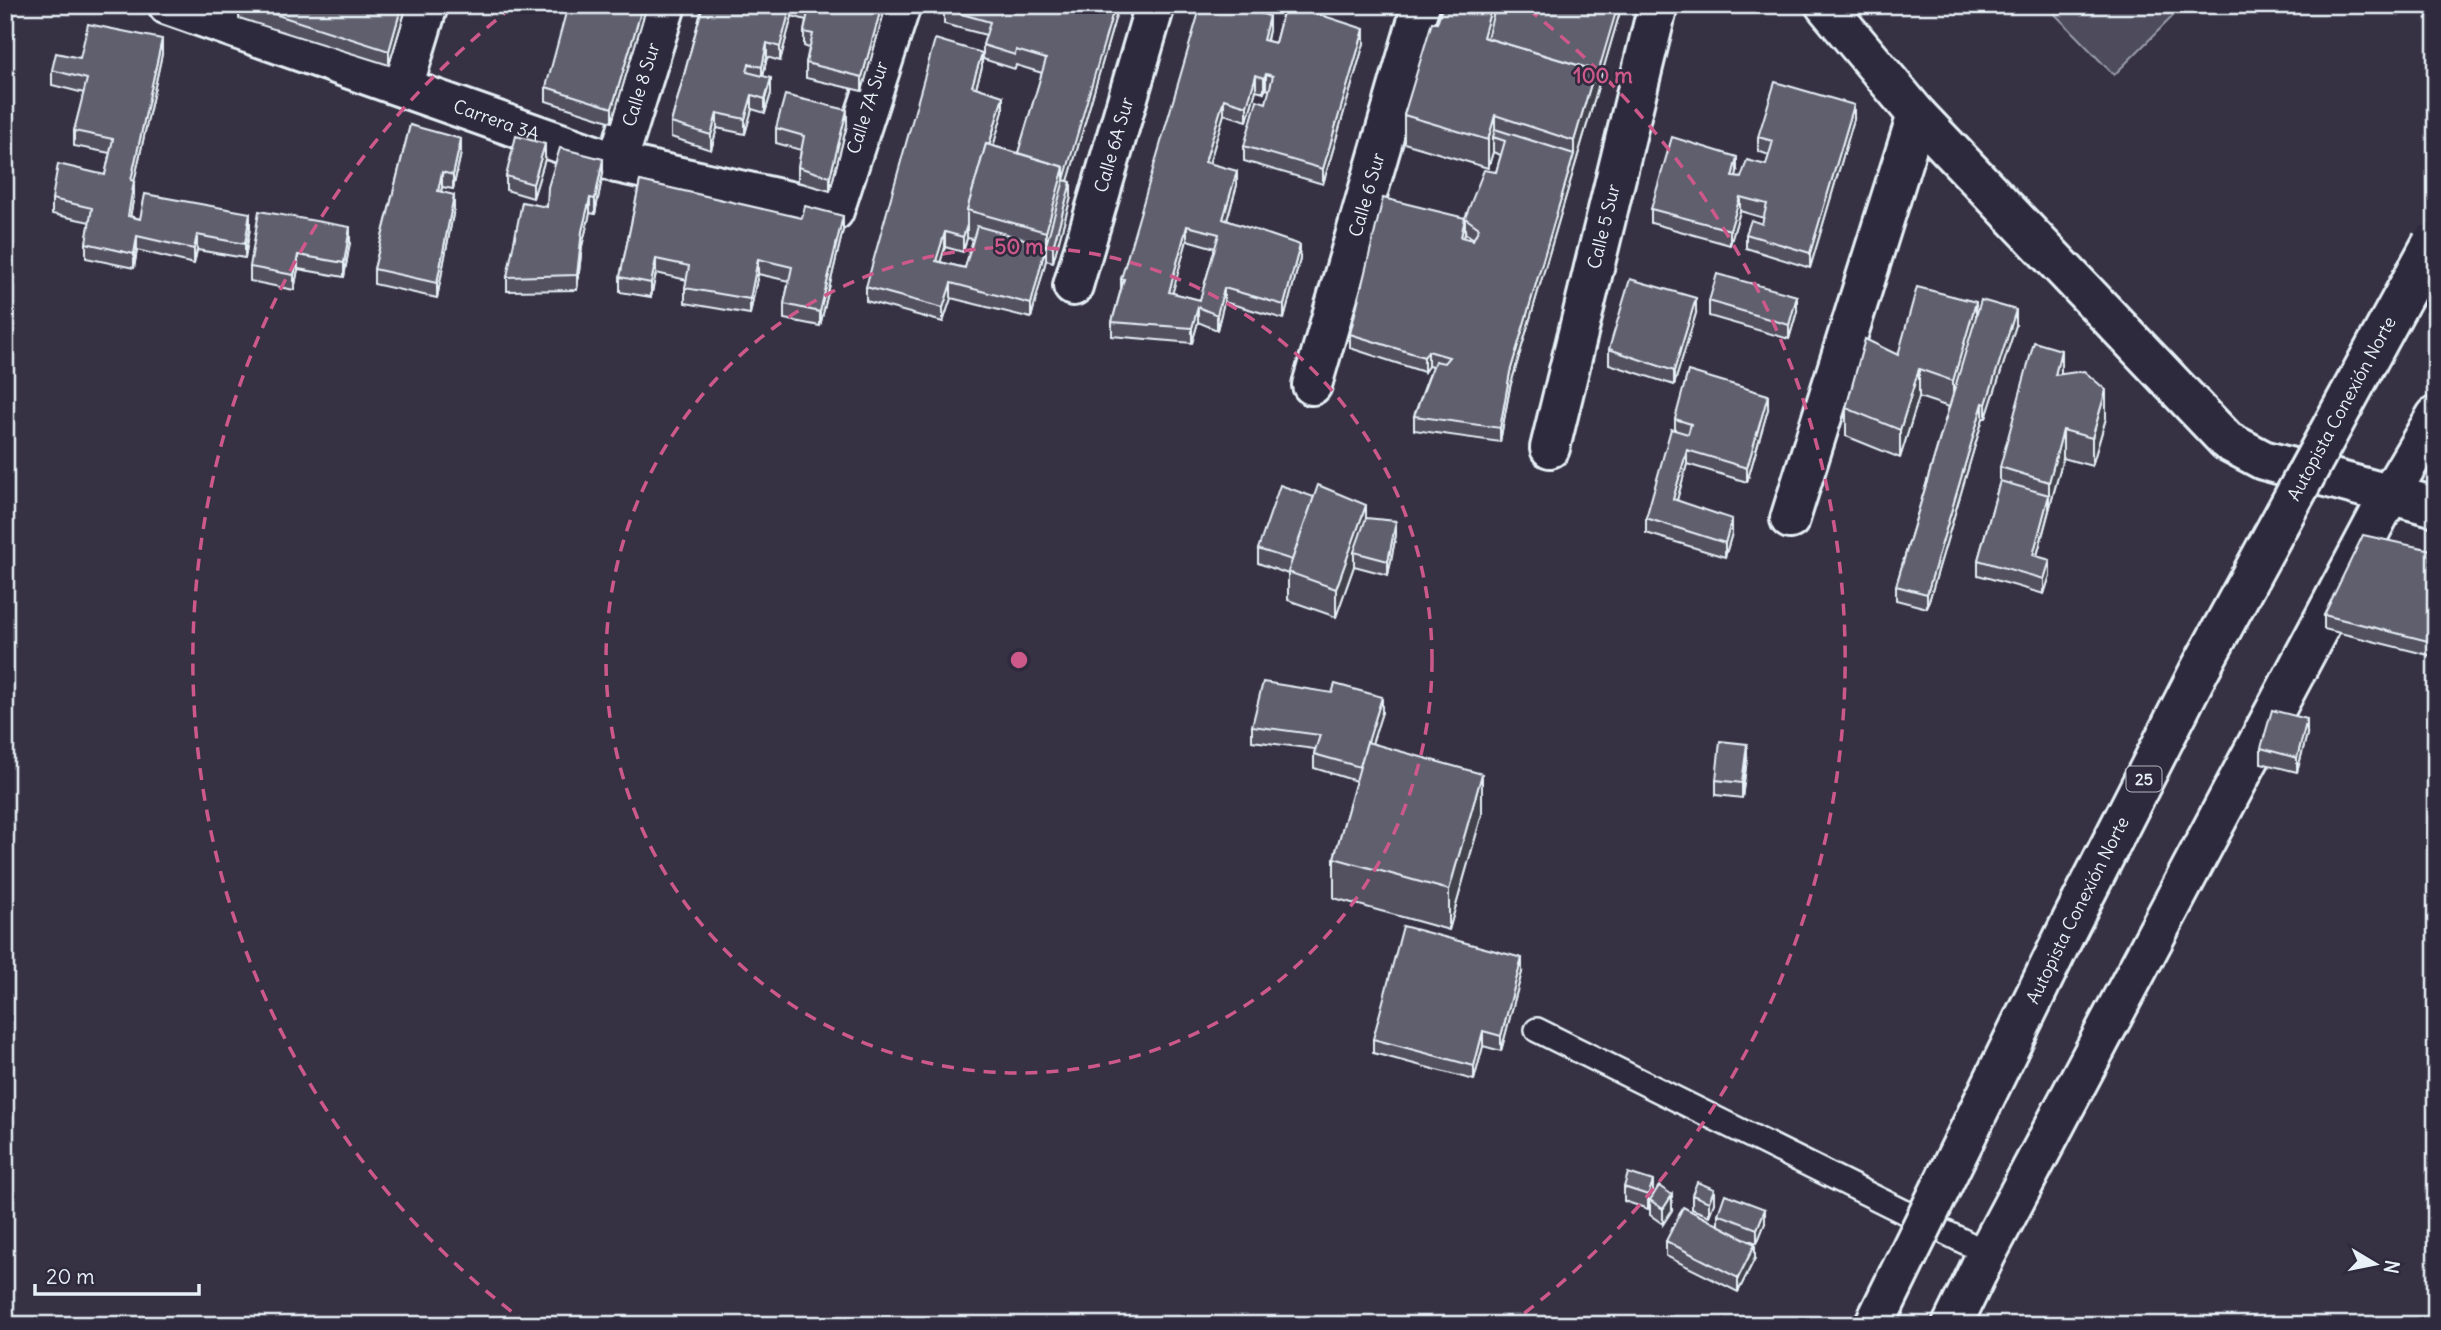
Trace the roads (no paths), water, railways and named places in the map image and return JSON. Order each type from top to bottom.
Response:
[{"type":"main road","name":"Carrera 3A","points":[[168,5],[218,14],[402,87],[617,163],[834,211]]},
{"type":"main road","points":[[402,87],[428,5]]},
{"type":"main road","name":"Calle 8 Sur","points":[[617,163],[666,5]]},
{"type":"main road","name":"Calle 7A Sur","points":[[834,211],[901,5]]},
{"type":"main road","name":"Calle 6A Sur","points":[[1073,286],[1155,5]]},
{"type":"main road","name":"Calle 6 Sur","points":[[1312,385],[1422,5]]},
{"type":"main road","name":"Calle 5 Sur","points":[[1550,448],[1657,5]]},
{"type":"main road","points":[[1825,5],[1917,115],[2227,441],[2263,460],[2436,508]]},
{"type":"main road","points":[[1790,519],[1917,115]]},
{"type":"main road","name":"Autopista Conexión Norte","points":[[1874,1325],[2067,930],[2199,671],[2432,243]]},
{"type":"main road","points":[[1952,1325],[1987,1253],[2390,494],[2436,416]]},
{"type":"lane","points":[[1537,1030],[1987,1253]]}]
